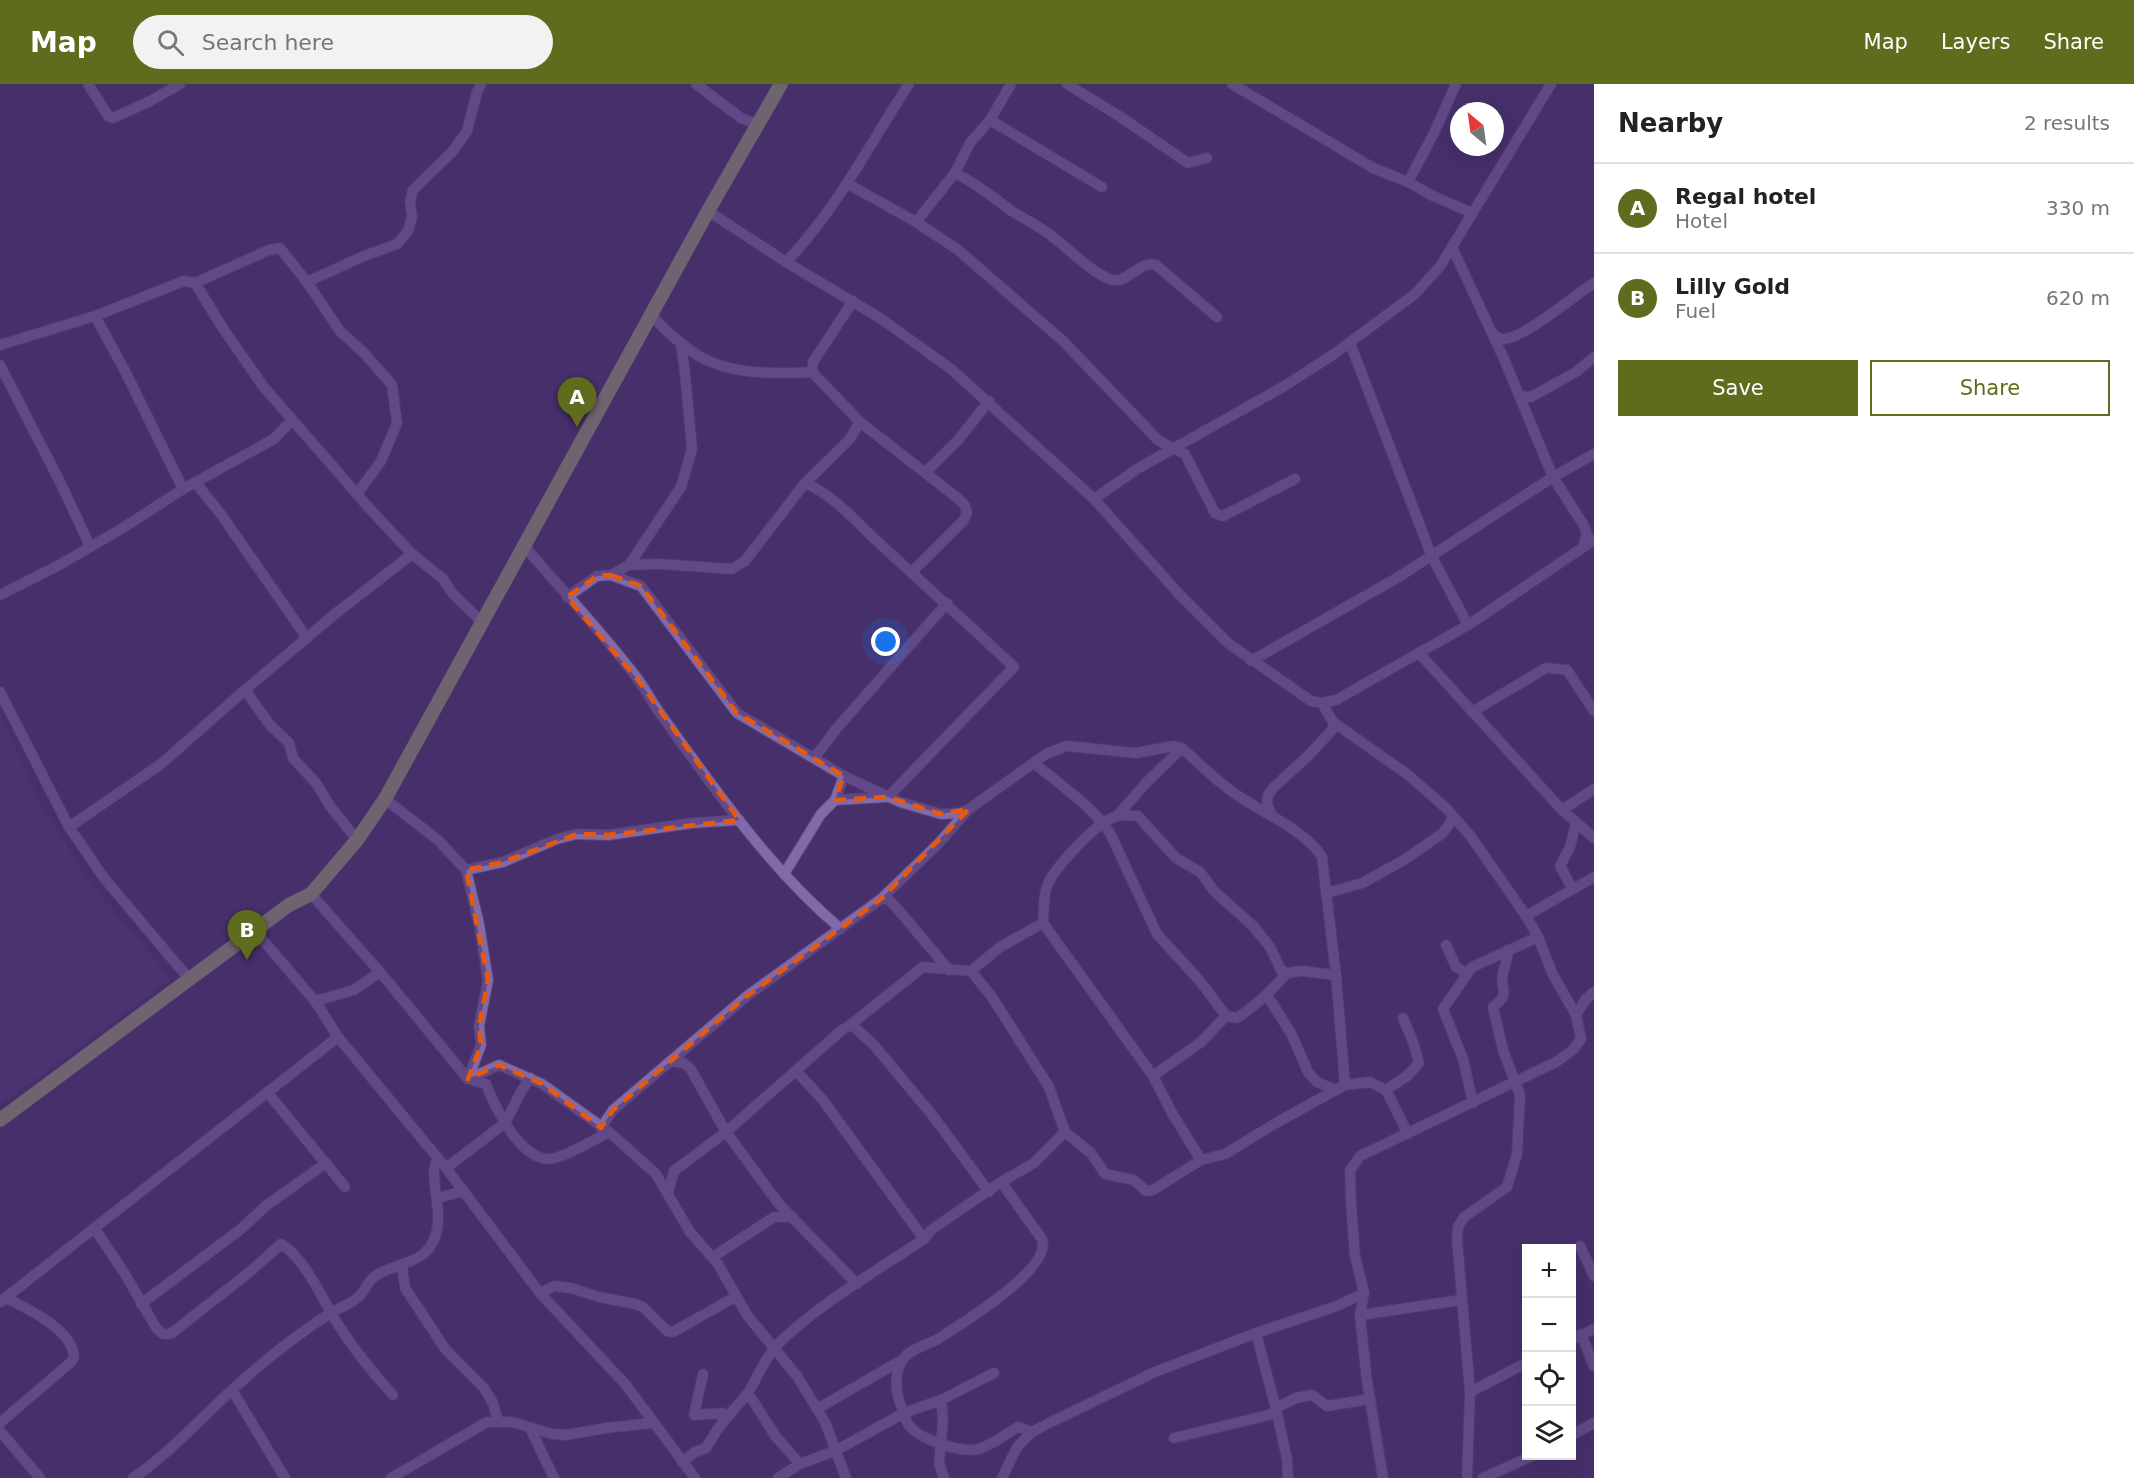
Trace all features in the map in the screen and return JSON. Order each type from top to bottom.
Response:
[{"type":"main road","points":[[0,1120],[289,905],[311,894],[357,840],[385,799],[708,211],[781,84]]},
{"type":"street","points":[[88,84],[101,107],[109,117],[113,118],[180,84]]},
{"type":"street","points":[[308,282],[364,256],[397,244],[408,231],[412,217],[410,201],[412,190],[452,152],[467,131],[481,84]]},
{"type":"street","points":[[696,84],[741,118],[759,125]]},
{"type":"street","points":[[786,262],[816,230],[848,184],[909,84]]},
{"type":"street","points":[[916,222],[955,172],[970,143],[990,120],[1011,84]]},
{"type":"street","points":[[1068,84],[1188,163],[1207,158]]},
{"type":"street","points":[[1232,84],[1373,168],[1472,213]]},
{"type":"street","points":[[1408,182],[1456,84]]},
{"type":"street","points":[[1094,499],[1173,448],[1286,385],[1350,343],[1415,294],[1452,247],[1551,84]]},
{"type":"street","points":[[990,120],[1102,187]]},
{"type":"street","points":[[955,172],[969,179],[1014,212],[1048,233],[1088,266],[1113,280],[1119,280],[1150,263],[1156,265],[1217,316]]},
{"type":"street","points":[[848,184],[916,222],[957,249],[1049,328],[1152,434],[1164,445],[1185,454],[1215,513],[1219,516],[1295,479]]},
{"type":"street","points":[[708,211],[786,262],[853,301],[951,369],[989,401],[1094,499],[1179,594],[1228,643],[1311,701],[1322,703],[1336,700],[1419,653],[1468,625],[1594,540]]},
{"type":"street","points":[[1452,247],[1525,400],[1553,477],[1583,524],[1587,534],[1583,547]]},
{"type":"street","points":[[0,345],[95,316],[184,281],[195,283],[269,250],[280,248],[308,282],[340,331],[365,354],[392,385],[397,423],[381,461],[357,494]]},
{"type":"street","points":[[195,283],[246,363],[292,420],[412,554],[443,579],[453,594],[482,622]]},
{"type":"street","points":[[1493,334],[1500,339],[1510,338],[1543,321],[1594,283]]},
{"type":"street","points":[[853,301],[813,362],[812,372],[860,422],[960,500],[967,513],[963,521],[912,573]]},
{"type":"street","points":[[651,315],[681,344],[699,356],[730,368],[782,374],[812,372]]},
{"type":"street","points":[[95,316],[124,369],[183,489]]},
{"type":"street","points":[[1504,359],[1505,346],[1510,338]]},
{"type":"street","points":[[1350,343],[1432,557],[1468,625]]},
{"type":"street","points":[[629,565],[681,487],[692,449],[686,373],[681,344]]},
{"type":"street","points":[[1525,400],[1576,372],[1594,357]]},
{"type":"street","points":[[0,365],[62,484],[90,546]]},
{"type":"street","points":[[926,472],[958,440],[989,401]]},
{"type":"street","points":[[0,595],[61,564],[183,489],[274,439],[292,420]]},
{"type":"street","points":[[611,575],[629,565],[660,564],[732,569],[745,561],[805,483],[849,441],[860,422]]},
{"type":"street","points":[[1251,661],[1432,557],[1553,477],[1594,454]]},
{"type":"street","points":[[195,482],[220,513],[308,638]]},
{"type":"street","points":[[805,483],[830,496],[1014,667],[888,797],[835,800]]},
{"type":"street","points":[[524,546],[638,680],[739,820],[784,874],[816,908],[841,929]]},
{"type":"street","points":[[69,827],[161,764],[245,690],[412,554]]},
{"type":"street","points":[[567,597],[597,576],[611,575],[641,586],[737,713],[844,776],[888,797],[941,814],[960,813],[969,809],[1046,754],[1067,746],[1136,753],[1174,746],[1182,748],[1239,796],[1273,817],[1317,850],[1324,868],[1336,975],[1341,1087]]},
{"type":"street","points":[[815,757],[837,728],[947,603]]},
{"type":"street","points":[[1419,653],[1562,810],[1594,838]]},
{"type":"street","points":[[1472,712],[1546,668],[1567,670],[1594,711]]},
{"type":"street","points":[[245,690],[270,725],[289,743],[293,758],[316,783],[330,806],[357,840]]},
{"type":"street","points":[[0,692],[69,827],[104,878],[190,980]]},
{"type":"street","points":[[1322,703],[1333,722],[1407,774],[1446,808],[1472,838],[1538,937],[1553,975],[1576,1015],[1581,1038],[1574,1049],[1556,1062],[1360,1156],[1350,1171],[1355,1256],[1364,1293],[1360,1315],[1370,1399],[1383,1478]]},
{"type":"street","points":[[1273,817],[1267,804],[1268,795],[1333,729],[1333,722]]},
{"type":"street","points":[[1182,748],[1147,782],[1117,816],[1104,823],[1080,844],[1053,876],[1047,887],[1043,923],[1153,1077],[1201,1160]]},
{"type":"street","points":[[1034,763],[1104,823],[1157,934],[1200,981],[1226,1016],[1238,1018],[1267,995],[1287,973]]},
{"type":"street","points":[[784,874],[820,814],[835,800],[844,776]]},
{"type":"street","points":[[1562,810],[1594,789]]},
{"type":"street","points":[[385,799],[438,840],[466,870],[479,924],[488,980],[479,1026],[481,1045],[468,1078]]},
{"type":"street","points":[[311,894],[380,972],[468,1078],[486,1084],[505,1123],[517,1138],[535,1155],[551,1159],[561,1156],[605,1130],[613,1110],[747,996],[881,899],[938,844],[969,809]]},
{"type":"street","points":[[1117,816],[1138,816],[1176,858],[1200,872],[1214,891],[1253,926],[1270,947],[1281,970],[1287,973],[1302,971],[1336,975]]},
{"type":"street","points":[[1327,893],[1362,883],[1404,860],[1443,832],[1454,817]]},
{"type":"street","points":[[466,870],[503,862],[568,836],[586,834],[608,836],[692,823],[739,820]]},
{"type":"street","points":[[1572,888],[1560,866],[1570,847],[1575,823]]},
{"type":"street","points":[[1526,916],[1594,877]]},
{"type":"street","points":[[881,899],[888,899],[896,906],[949,970]]},
{"type":"street","points":[[923,967],[971,971],[1000,947],[1043,923]]},
{"type":"street","points":[[255,931],[315,1001],[338,1037],[446,1168],[540,1293],[626,1385],[695,1478]]},
{"type":"street","points":[[1473,1103],[1463,1059],[1443,1009],[1472,967],[1538,937]]},
{"type":"street","points":[[1446,945],[1456,967],[1467,973]]},
{"type":"street","points":[[656,1174],[674,1171],[726,1132],[827,1042],[923,967],[929,948]]},
{"type":"street","points":[[1467,1478],[1470,1392],[1456,1239],[1458,1227],[1464,1217],[1503,1191],[1512,1174],[1517,1154],[1520,1095],[1503,1050],[1493,1007],[1501,1001],[1505,990],[1502,975],[1508,961],[1508,950]]},
{"type":"street","points":[[971,971],[992,997],[1049,1087],[1065,1132],[1091,1153],[1105,1174],[1134,1180],[1146,1191],[1153,1190],[1201,1160],[1225,1154],[1341,1087],[1370,1082],[1386,1090],[1408,1134]]},
{"type":"street","points":[[315,1001],[354,990],[380,972]]},
{"type":"street","points":[[1576,1015],[1585,1000],[1594,992]]},
{"type":"street","points":[[1267,995],[1292,1035],[1308,1072],[1317,1082],[1341,1087]]},
{"type":"street","points":[[1153,1077],[1201,1042],[1226,1016]]},
{"type":"street","points":[[1386,1090],[1407,1076],[1419,1063],[1403,1018]]},
{"type":"street","points":[[849,1026],[859,1029],[926,1107],[988,1192]]},
{"type":"street","points":[[0,1423],[74,1357],[69,1343],[52,1325],[3,1300],[338,1037]]},
{"type":"street","points":[[671,1061],[683,1063],[690,1068],[726,1132],[779,1204],[857,1284]]},
{"type":"street","points":[[468,1078],[499,1065],[542,1084],[605,1130],[656,1174],[690,1232],[713,1257],[747,1315],[797,1376],[817,1409],[837,1450],[846,1478]]},
{"type":"street","points":[[796,1071],[822,1099],[924,1239]]},
{"type":"street","points":[[446,1168],[505,1123],[530,1078]]},
{"type":"street","points":[[267,1092],[345,1187]]},
{"type":"street","points":[[682,1462],[695,1452],[706,1448],[722,1424],[748,1393],[775,1347],[826,1305],[924,1239],[931,1230],[1001,1182],[1034,1163],[1065,1132]]},
{"type":"street","points":[[133,1478],[177,1443],[232,1390],[300,1335],[331,1313],[358,1298],[375,1276],[424,1254],[431,1245],[439,1217],[434,1167],[438,1158]]},
{"type":"street","points":[[141,1304],[241,1229],[267,1205],[326,1163]]},
{"type":"street","points":[[668,1193],[674,1171]]},
{"type":"street","points":[[817,1409],[937,1339],[1014,1286],[1032,1269],[1043,1252],[1044,1244],[1001,1182]]},
{"type":"street","points":[[438,1198],[464,1191]]},
{"type":"street","points":[[774,1217],[779,1204]]},
{"type":"street","points":[[713,1257],[774,1217],[793,1217]]},
{"type":"street","points":[[94,1230],[125,1274],[160,1333],[166,1335],[172,1333],[252,1270],[281,1244],[295,1255],[371,1371],[393,1395]]},
{"type":"street","points":[[1580,1246],[1594,1276]]},
{"type":"street","points":[[402,1264],[405,1288],[446,1350],[484,1388],[493,1403],[498,1421]]},
{"type":"street","points":[[540,1293],[554,1286],[571,1288],[599,1297],[639,1305],[667,1331],[673,1332],[735,1297]]},
{"type":"street","points":[[1002,1478],[1017,1447],[1032,1432],[1155,1372],[1256,1333],[1337,1306],[1364,1293]]},
{"type":"street","points":[[1360,1315],[1461,1300]]},
{"type":"street","points":[[1594,1329],[1576,1337],[1594,1366]]},
{"type":"street","points":[[1256,1333],[1277,1410],[1287,1459],[1288,1478]]},
{"type":"street","points":[[902,1360],[896,1385],[904,1413],[915,1432],[941,1444],[965,1451],[981,1448],[1018,1426],[1032,1432]]},
{"type":"street","points":[[1470,1392],[1522,1366]]},
{"type":"street","points":[[778,1478],[800,1464],[837,1450],[904,1413],[941,1400],[994,1373]]},
{"type":"street","points":[[703,1374],[694,1415],[723,1413],[722,1424]]},
{"type":"street","points":[[232,1390],[285,1478]]},
{"type":"street","points":[[748,1393],[776,1437],[800,1464]]},
{"type":"street","points":[[1174,1438],[1277,1410],[1296,1398],[1312,1395],[1328,1406],[1370,1399]]},
{"type":"street","points":[[941,1400],[944,1420],[939,1463],[944,1478]]},
{"type":"street","points":[[391,1478],[487,1422],[512,1422],[531,1430],[566,1435],[653,1423]]},
{"type":"street","points":[[1576,1433],[1594,1423]]},
{"type":"street","points":[[531,1430],[554,1478]]},
{"type":"street","points":[[0,1431],[40,1478]]},
{"type":"street","points":[[1483,1478],[1522,1460]]},
{"type":"highlighted area","points":[[611,575],[641,586],[737,713],[844,776],[835,800],[888,797],[941,814],[969,809],[881,899],[747,996],[613,1110],[601,1128],[542,1084],[499,1065],[468,1079],[481,1045],[479,1026],[488,980],[466,870],[503,862],[577,834],[608,835],[739,820],[638,680],[567,597],[597,576]]},
{"type":"shaded area","points":[[0,715],[40,803],[91,884],[171,979],[0,1105]]},
{"type":"place","name":"Regal hotel","points":[[577,427]]},
{"type":"place","name":"Lilly Gold","points":[[247,960]]}]
